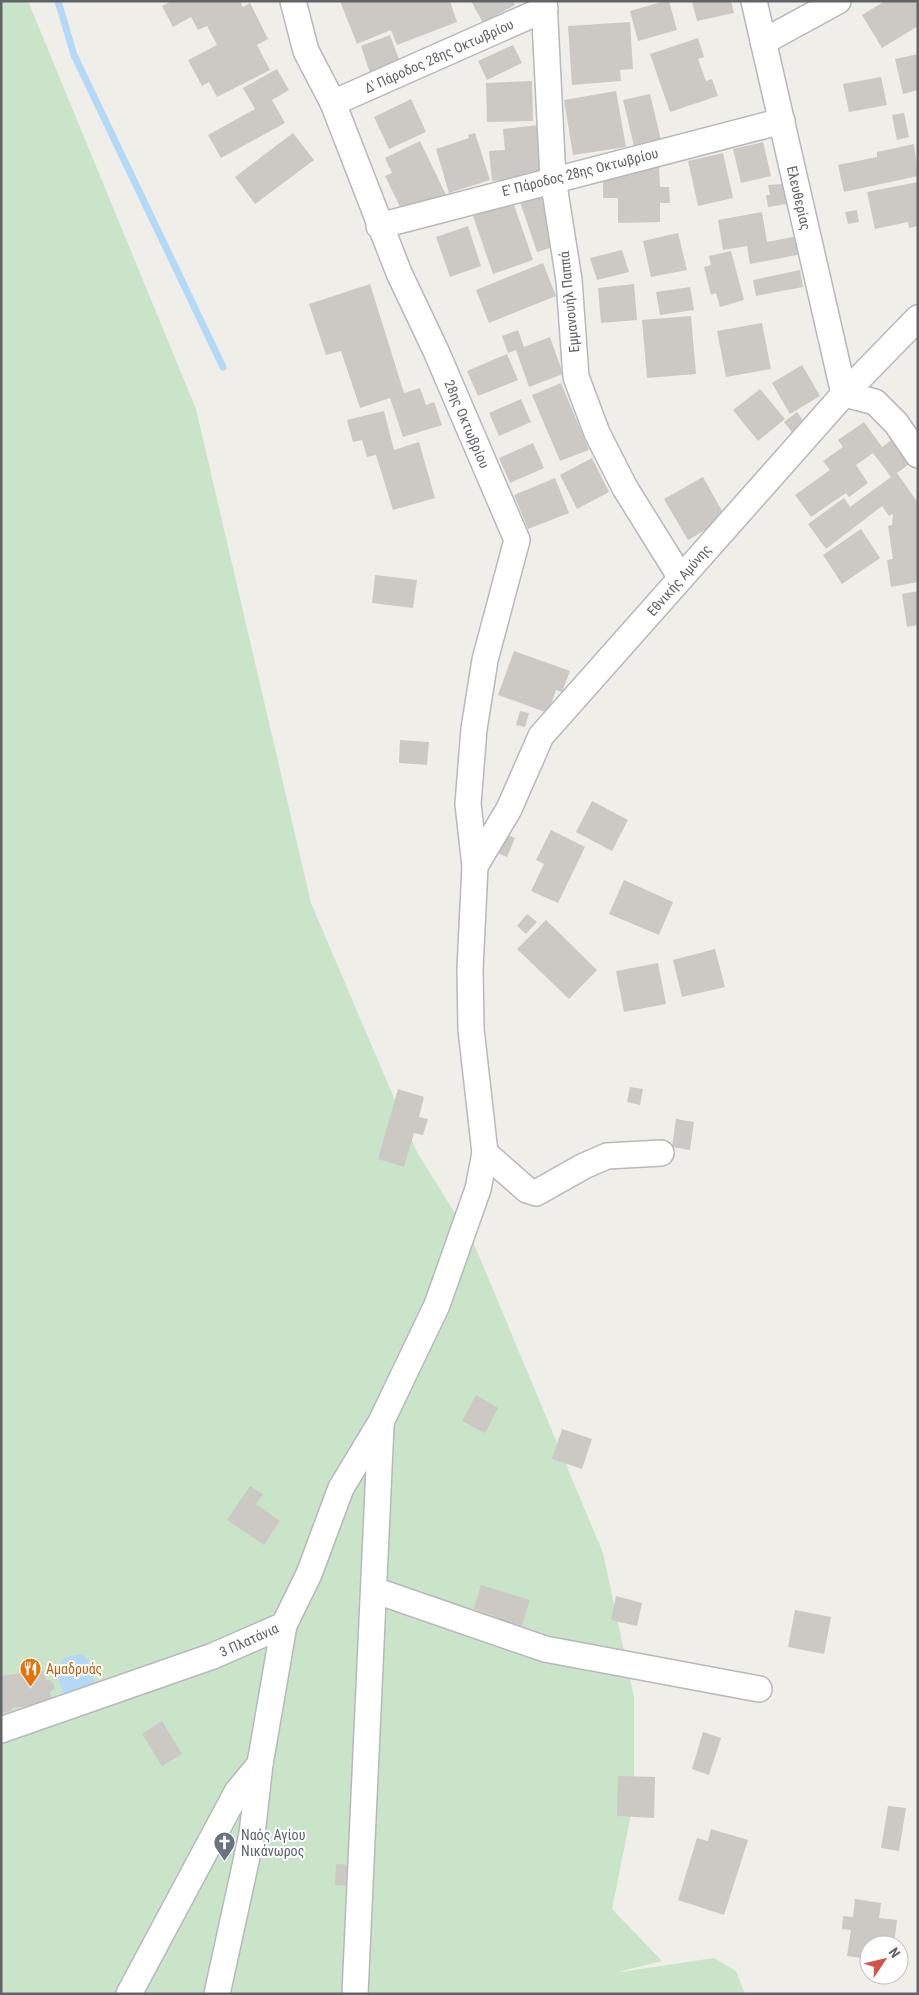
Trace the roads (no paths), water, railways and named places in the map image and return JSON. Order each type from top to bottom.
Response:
[{"type":"street","name":"Ελευθερίας","points":[[754,1],[844,394]]},
{"type":"street","points":[[763,42],[838,1]]},
{"type":"street","name":"28ης Οκτωβρίου","points":[[294,2],[306,51],[332,103],[398,273],[436,351],[517,540],[485,660],[474,729],[468,804],[475,866],[470,969],[471,1029],[485,1153]]},
{"type":"street","name":"Δ' Πάροδος 28ης Οκτωβρίου","points":[[332,103],[545,5]]},
{"type":"street","name":"Εμμανουήλ Παππά","points":[[545,5],[553,179],[569,280],[576,377],[597,433],[621,480],[681,578]]},
{"type":"street","name":"Ε' Πάροδος 28ης Οκτωβρίου","points":[[379,226],[553,179],[782,121]]},
{"type":"street","name":"Εθνικής Αμύνης","points":[[475,866],[509,809],[541,736],[844,394],[918,318]]},
{"type":"street","points":[[844,394],[875,402],[896,423],[918,455]]},
{"type":"street","points":[[485,1153],[527,1190],[536,1193],[584,1166],[607,1156],[661,1153]]},
{"type":"street","name":"3 Πλατάνια","points":[[1,1730],[213,1656],[284,1625],[309,1574],[341,1488],[381,1422],[437,1305],[478,1189],[485,1153]]},
{"type":"street","points":[[355,1994],[381,1422]]},
{"type":"street","points":[[374,1590],[545,1649],[759,1689]]},
{"type":"street","points":[[217,1994],[252,1834],[260,1764],[284,1625]]},
{"type":"street","points":[[129,1994],[238,1792],[260,1764]]},
{"type":"water","points":[[82,1654],[88,1660],[95,1688],[71,1697],[64,1694],[55,1670],[66,1657]]},
{"type":"waterway","points":[[58,1],[74,55],[223,367]]},
{"type":"place","name":"Αμαδρυάς","points":[[30,1688]]},
{"type":"place","name":"Ναός Αγίου Νικάνωρος","points":[[225,1862]]}]
